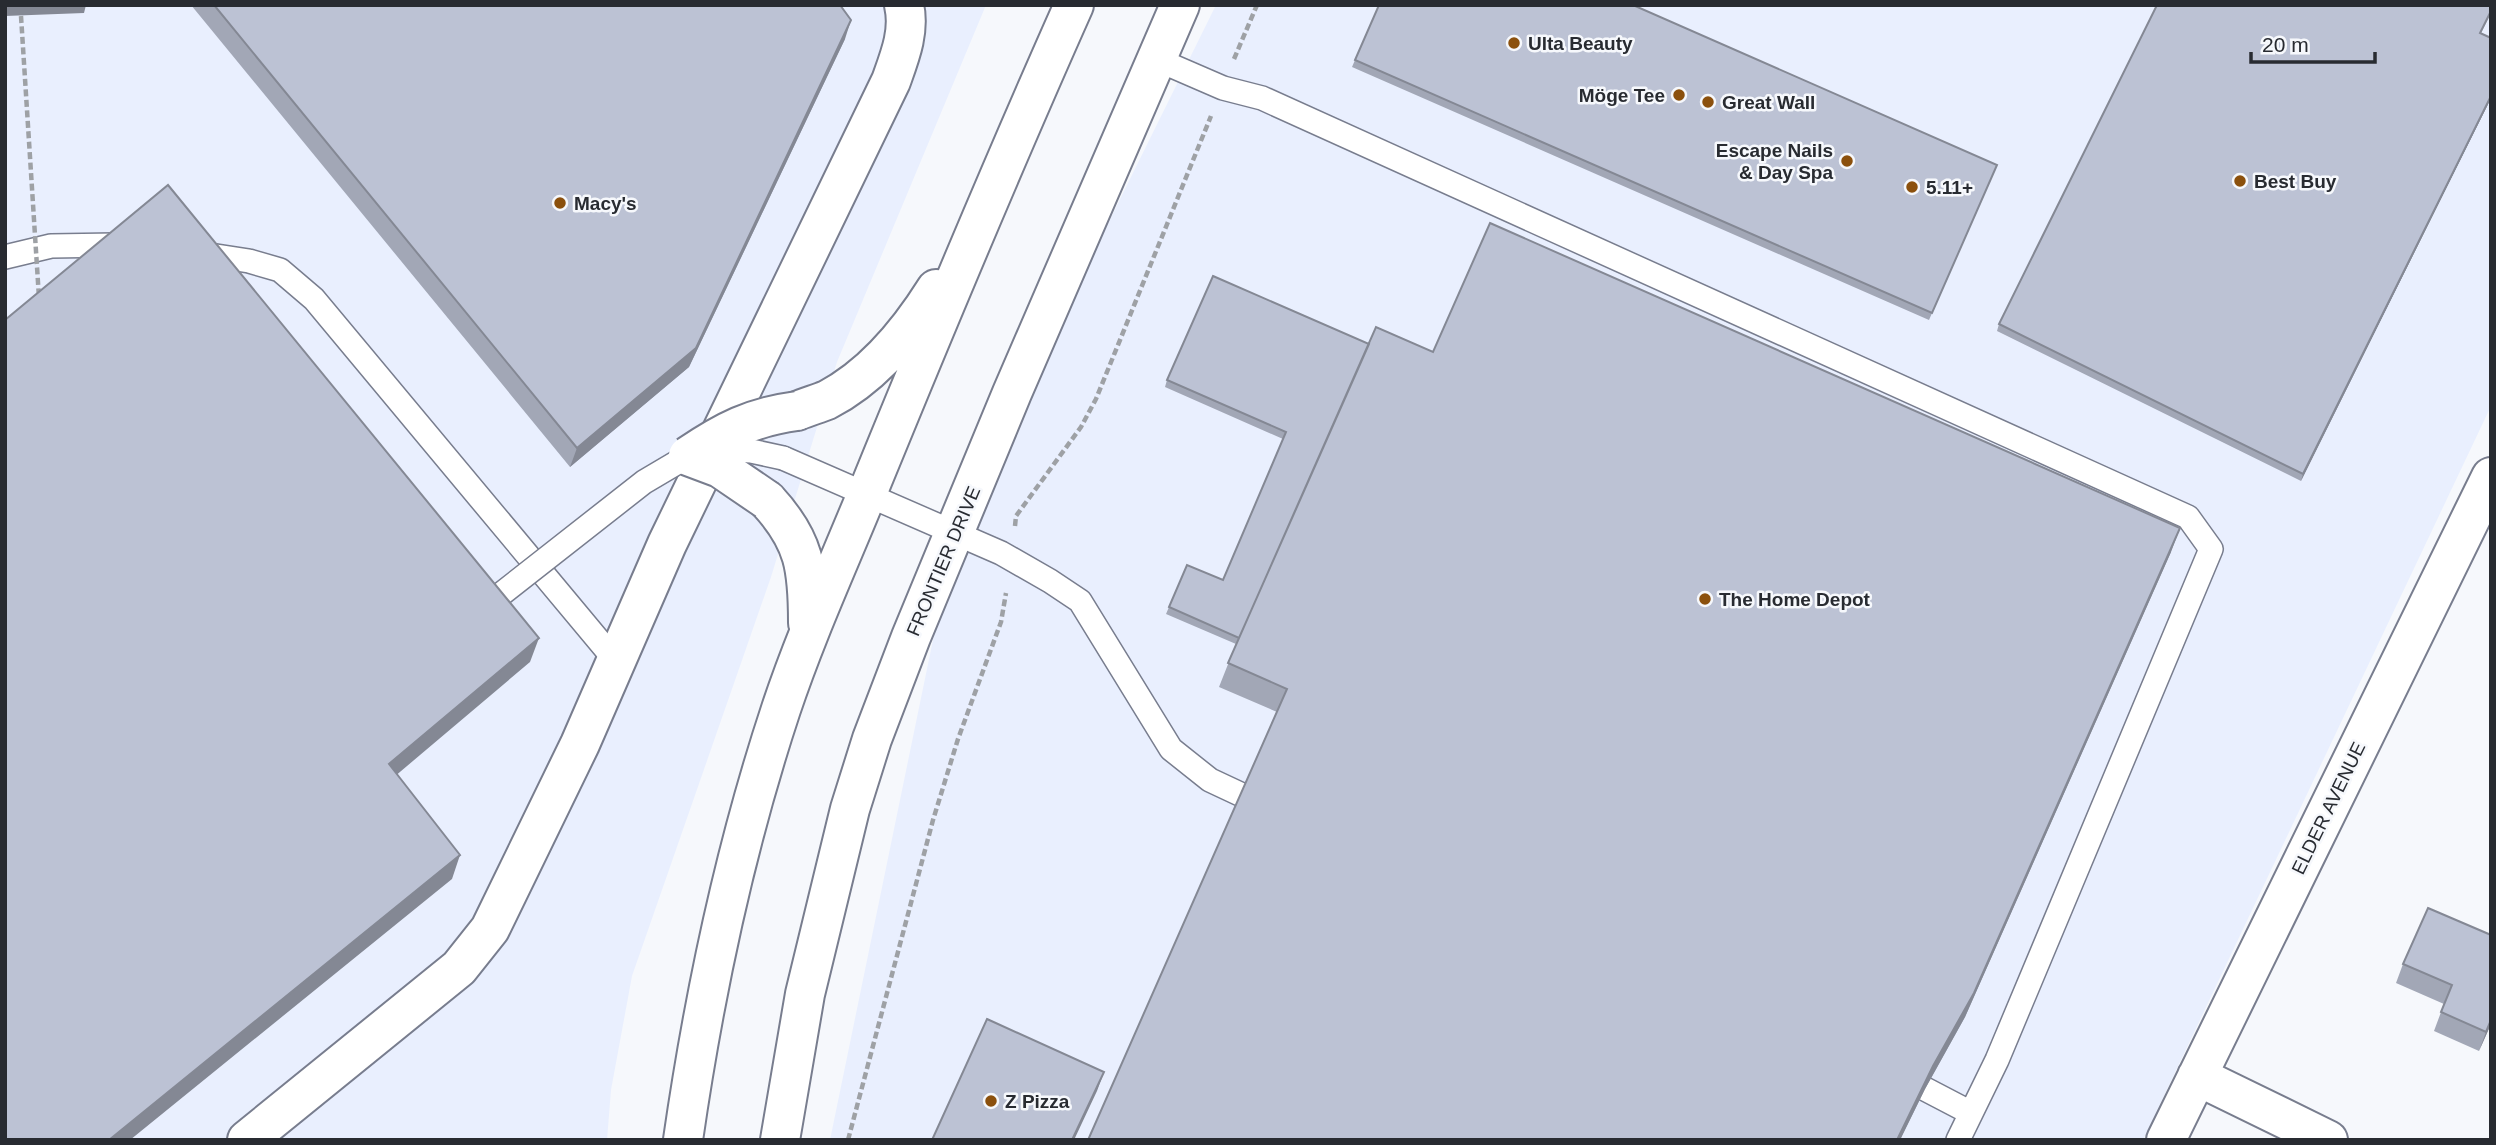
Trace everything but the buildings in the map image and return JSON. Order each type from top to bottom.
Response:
[{"type":"main road","points":[[247,1140],[459,968],[490,929],[580,744],[667,544],[891,81],[903,47],[907,18],[904,5]]},
{"type":"main road","points":[[683,1140],[711,973],[762,770],[781,708],[867,494],[1074,5]]},
{"type":"main road","name":"FRONTIER DRIVE","points":[[780,1140],[805,994],[850,809],[872,739],[1012,393],[1180,5]]},
{"type":"main road","points":[[688,456],[721,434],[765,415],[797,411],[826,400],[861,378],[894,346],[929,301],[987,207]]},
{"type":"main road","points":[[688,456],[720,468],[767,500],[785,521],[799,545],[808,579],[808,638]]},
{"type":"main road","name":"ELDER AVENUE","points":[[2166,1140],[2491,477]]},
{"type":"main road","points":[[2197,1076],[2328,1140]]},
{"type":"lane","points":[[1156,59],[1223,88],[1262,97],[2188,517],[2211,549],[1997,1060],[1958,1140]]},
{"type":"lane","points":[[5,257],[51,246],[115,246]]},
{"type":"lane","points":[[196,253],[248,261],[280,270],[314,299],[615,660]]},
{"type":"lane","points":[[486,606],[644,482],[688,456],[718,449],[751,451],[783,458],[1001,553],[1050,580],[1080,601],[1171,749],[1210,780],[1242,795]]},
{"type":"lane","points":[[1925,1089],[1971,1113]]},
{"type":"path","points":[[21,16],[40,309]]},
{"type":"shaded area","points":[[5,5],[986,5],[837,362],[771,577],[632,976],[611,1090],[607,1140],[5,1140]]},
{"type":"shaded area","points":[[1216,5],[2491,5],[2491,406],[2143,1140],[830,1140],[955,533]]},
{"type":"place","name":"Ulta Beauty","points":[[1514,43]]},
{"type":"place","name":"Möge Tee","points":[[1679,95]]},
{"type":"place","name":"Great Wall","points":[[1708,102]]},
{"type":"place","name":"Escape Nails & Day Spa","points":[[1847,161]]},
{"type":"place","name":"Best Buy","points":[[2240,181]]},
{"type":"place","name":"5.11+","points":[[1912,187]]},
{"type":"place","name":"Macy's","points":[[560,203]]},
{"type":"place","name":"The Home Depot","points":[[1705,599]]},
{"type":"place","name":"Z Pizza","points":[[991,1101]]}]
